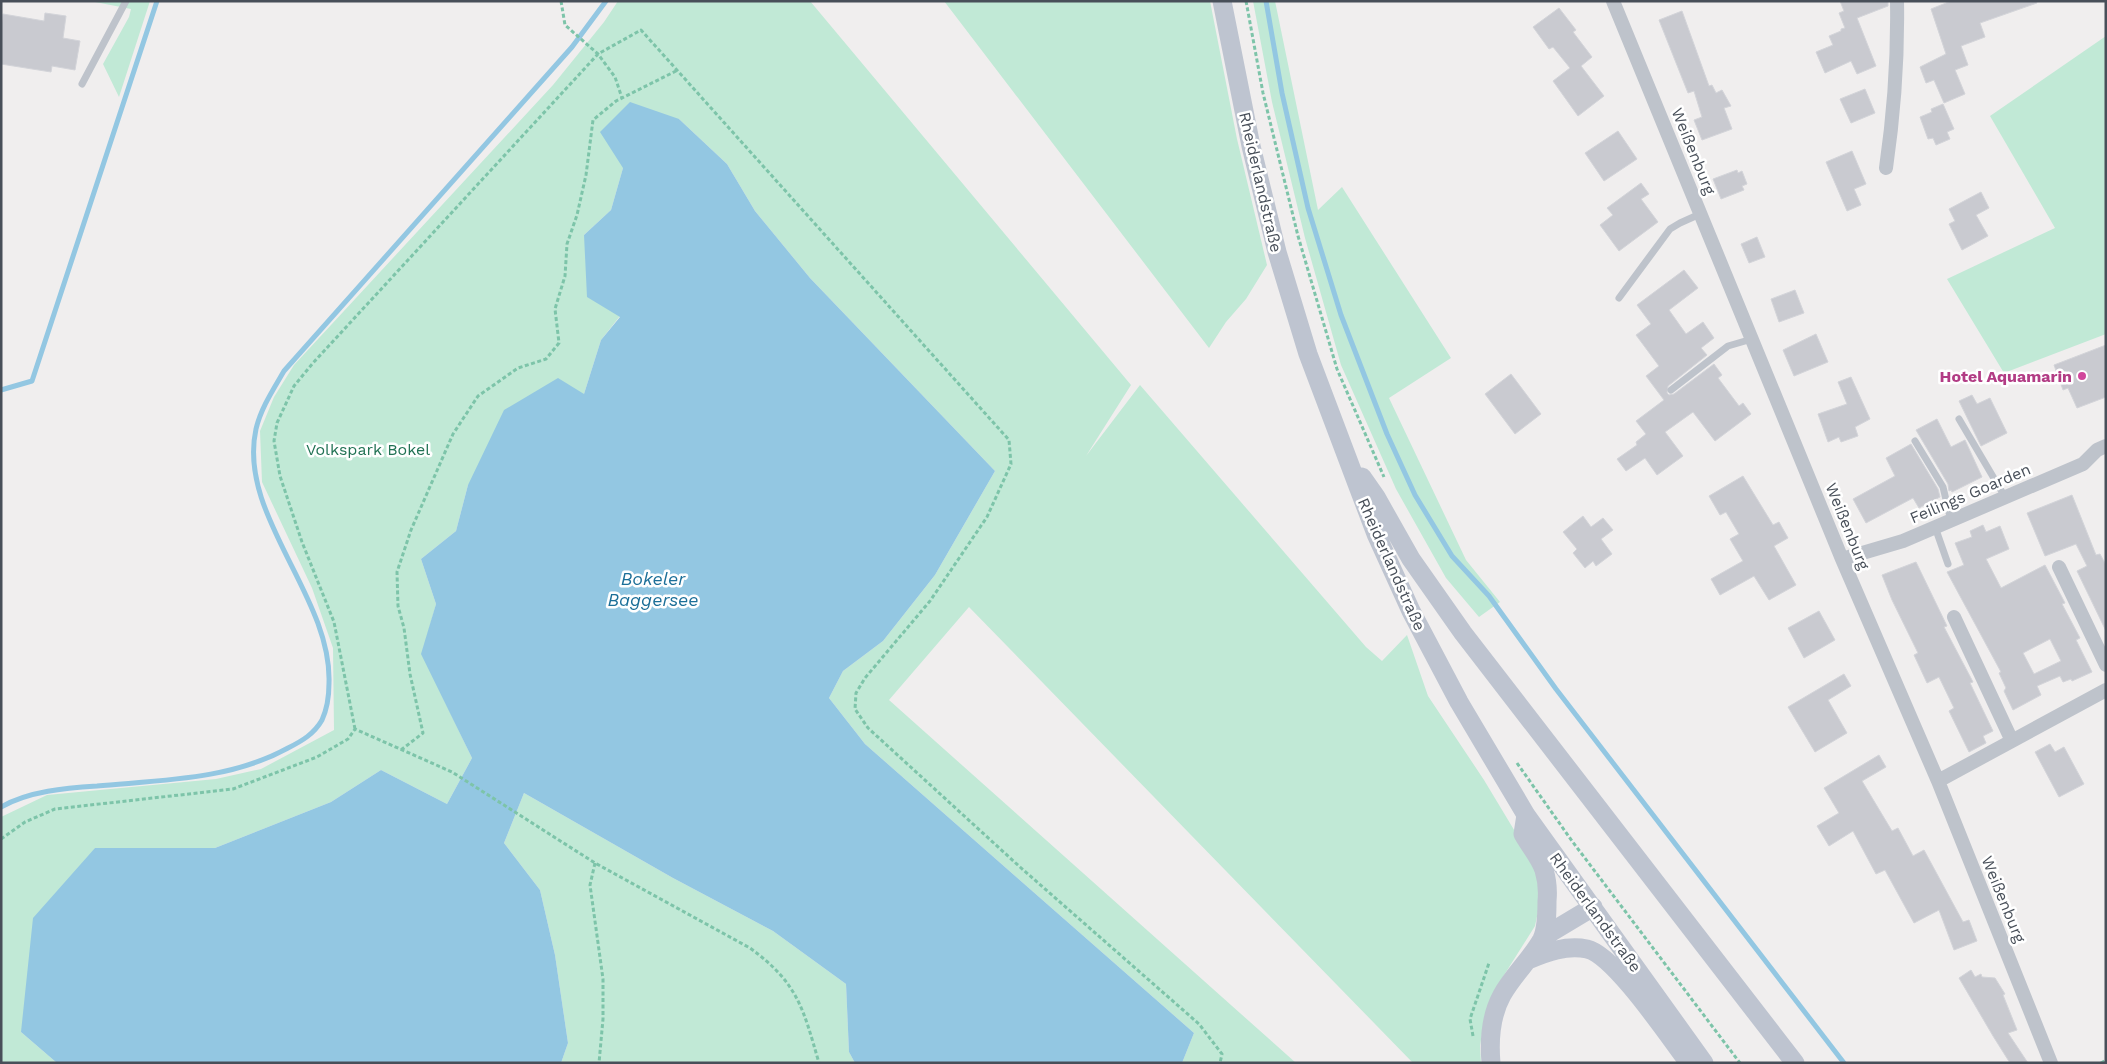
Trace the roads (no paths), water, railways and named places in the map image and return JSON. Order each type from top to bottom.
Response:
[{"type":"main road","name":"Rheiderlandstraße","points":[[1222,1],[1251,146],[1277,252],[1308,354],[1376,534],[1411,611],[1459,702],[1526,815],[1704,1063]]},
{"type":"main road","points":[[1347,455],[1376,497],[1411,559],[1463,633],[1794,1063]]},
{"type":"main road","points":[[1490,1063],[1493,1020],[1501,997],[1515,974],[1528,960],[1543,937],[1547,912],[1548,890],[1544,870],[1523,834],[1526,815]]},
{"type":"main road","points":[[1543,937],[1593,907]]},
{"type":"main road","points":[[1528,960],[1551,950],[1570,947],[1589,949],[1603,956],[1618,970],[1689,1063]]},
{"type":"street","name":"Weißenburg","points":[[1613,1],[1842,559],[1938,782],[2051,1063]]},
{"type":"street","points":[[1886,168],[1893,120],[1898,44],[1897,1]]},
{"type":"street","name":"Feilings Goarden","points":[[1842,559],[1903,541],[1951,521],[2083,464],[2097,450],[2106,446]]},
{"type":"street","points":[[2059,567],[2106,665]]},
{"type":"street","points":[[1954,617],[2012,741]]},
{"type":"street","points":[[1938,782],[2106,690]]},
{"type":"lane","points":[[82,84],[126,1]]},
{"type":"lane","points":[[1619,298],[1670,229],[1700,214]]},
{"type":"lane","points":[[1672,390],[1728,346],[1752,338]]},
{"type":"lane","points":[[1959,419],[2005,497]]},
{"type":"lane","points":[[1915,441],[1943,487],[1951,521]]},
{"type":"lane","points":[[1935,527],[1948,564]]},
{"type":"water","name":"Bokeler Baggersee","points":[[630,102],[679,119],[727,164],[755,211],[810,278],[995,471],[935,575],[883,641],[843,671],[829,698],[865,744],[1194,1033],[1182,1063],[855,1063],[849,1052],[846,984],[773,931],[673,878],[524,793],[504,843],[540,890],[555,955],[568,1043],[561,1063],[57,1063],[21,1032],[33,918],[95,848],[215,848],[331,802],[381,770],[447,804],[472,758],[421,654],[436,604],[421,559],[456,531],[468,485],[504,410],[558,378],[584,394],[601,340],[620,317],[587,297],[584,235],[611,210],[623,168],[600,132]]},
{"type":"waterway","points":[[1,390],[32,381],[157,1]]},
{"type":"waterway","points":[[1,807],[23,797],[48,791],[195,777],[243,767],[266,759],[293,745],[307,737],[319,725],[325,711],[329,692],[326,651],[316,619],[272,524],[260,493],[254,461],[256,429],[261,414],[284,371],[572,47],[606,1]]},
{"type":"waterway","points":[[1266,1],[1282,93],[1308,208],[1341,315],[1387,434],[1415,495],[1452,556],[1489,596],[1556,689],[1844,1063]]},
{"type":"place","name":"Hotel Aquamarin","points":[[2082,376]]},
{"type":"park label","name":"Volkspark Bokel","points":[[368,449]]}]
